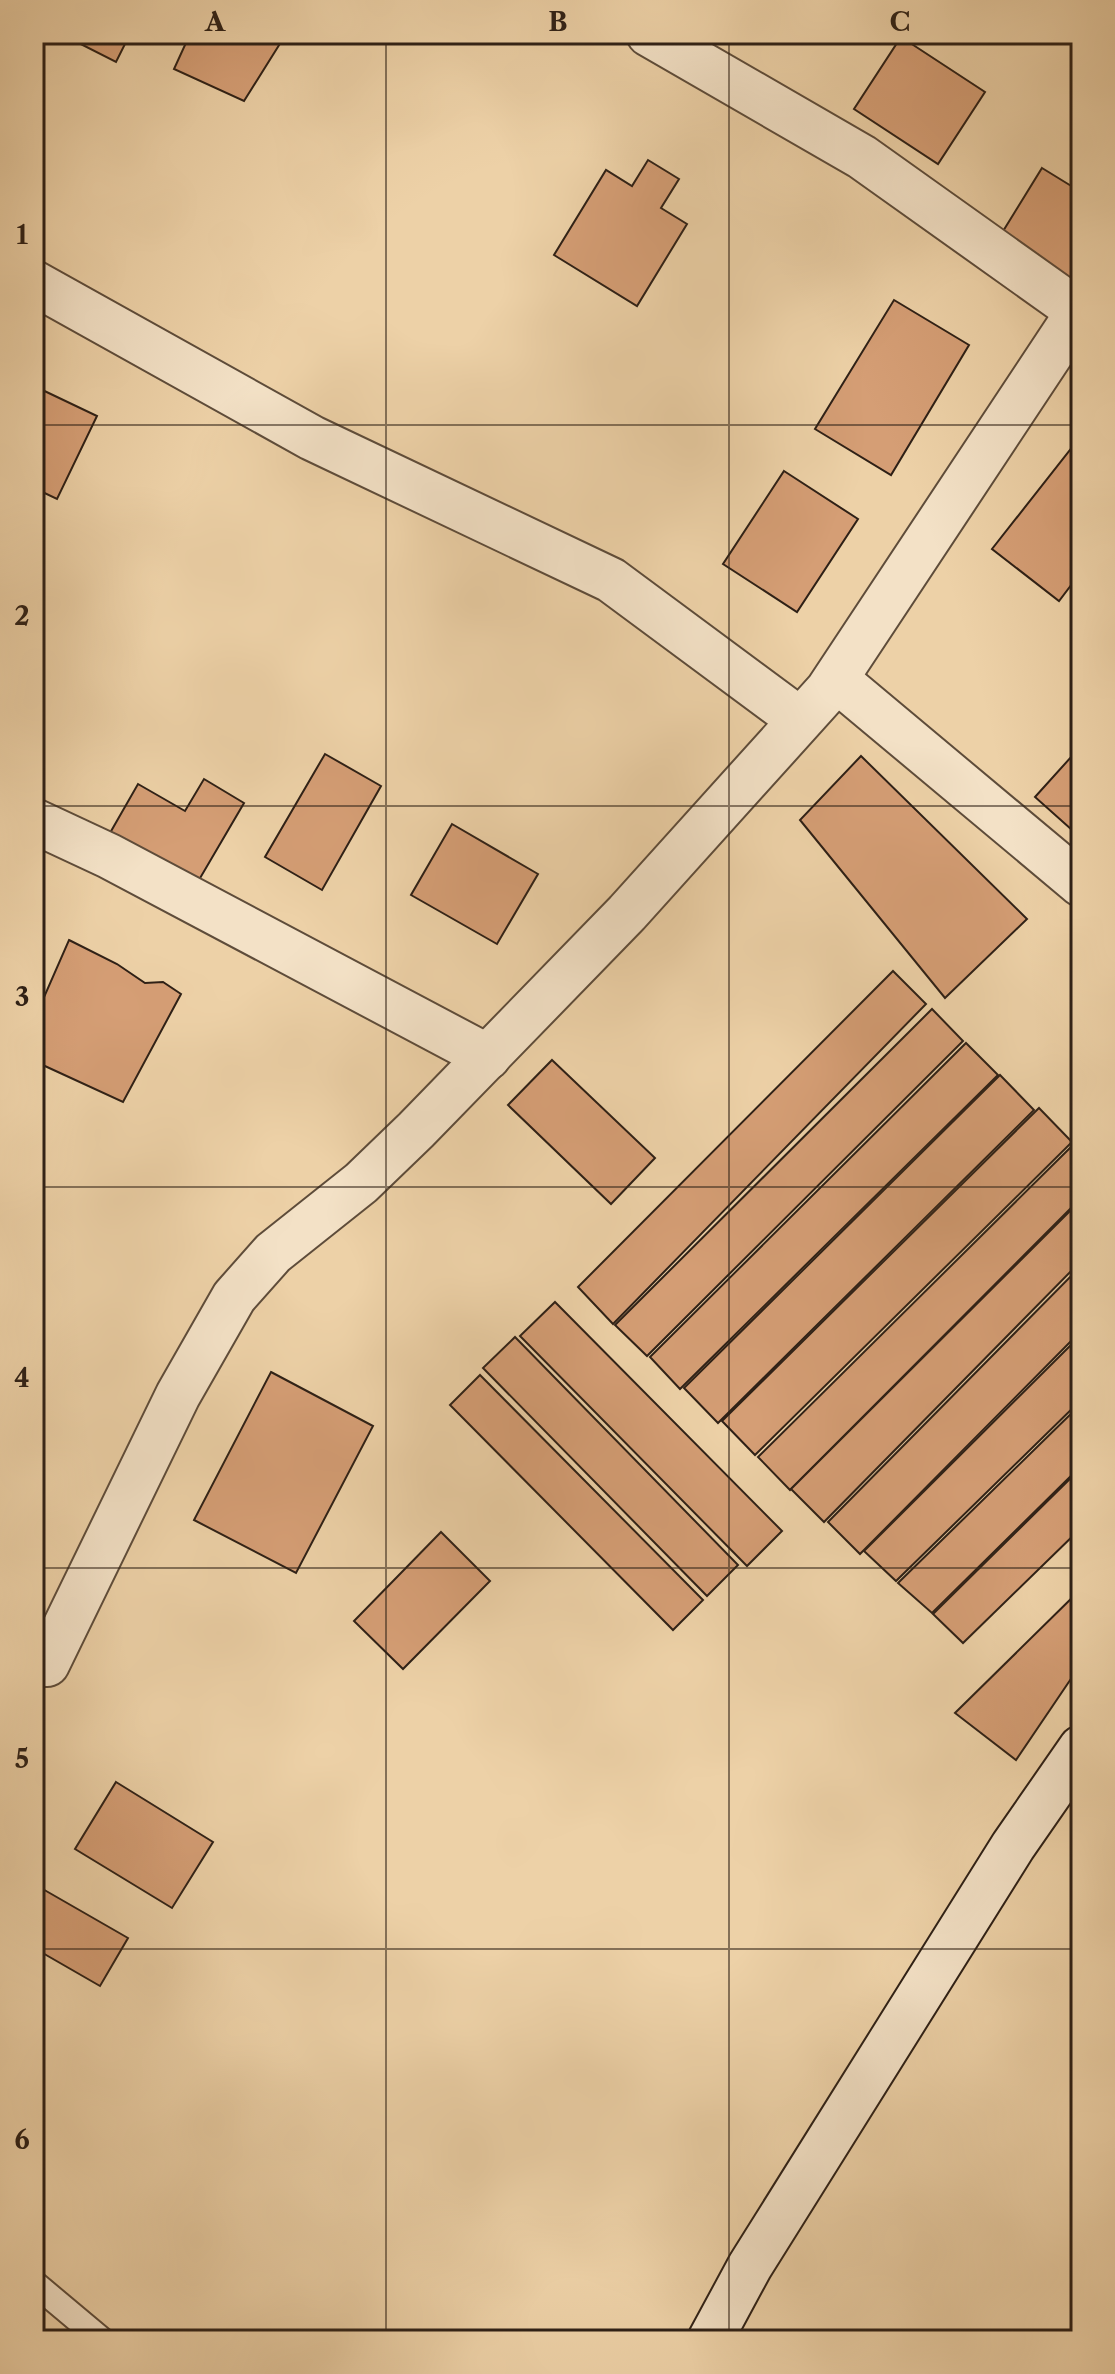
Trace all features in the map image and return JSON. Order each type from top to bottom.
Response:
[{"type":"street","points":[[47,1664],[178,1395],[234,1297],[273,1253],[361,1183],[488,1057],[627,913],[837,680],[1080,312],[862,157],[649,34]]},
{"type":"street","points":[[34,283],[312,438],[611,580],[800,720]]},
{"type":"street","points":[[837,680],[1081,884]]},
{"type":"street","points":[[34,821],[109,856],[488,1057]]},
{"type":"street","points":[[710,2340],[750,2266],[1005,1859],[1081,1748]]},
{"type":"lane","points":[[34,2283],[102,2340]]},
{"type":"building","points":[[61,34],[130,34],[116,62]]},
{"type":"building","points":[[190,34],[286,34],[244,101],[174,69]]},
{"type":"building","points":[[901,37],[985,92],[938,164],[854,109]]},
{"type":"building","points":[[648,160],[679,179],[661,208],[687,224],[637,306],[554,255],[606,170],[632,186]]},
{"type":"building","points":[[1042,168],[1081,192],[1081,293],[997,241]]},
{"type":"building","points":[[894,300],[969,345],[891,475],[815,429]]},
{"type":"building","points":[[34,386],[97,416],[57,499],[34,488]]},
{"type":"building","points":[[1081,436],[1081,572],[1059,601],[992,549]]},
{"type":"building","points":[[784,471],[858,519],[797,612],[723,564]]},
{"type":"building","points":[[1081,746],[1081,838],[1035,797]]},
{"type":"building","points":[[325,754],[381,786],[322,890],[265,857]]},
{"type":"building","points":[[861,756],[1027,919],[945,998],[800,820]]},
{"type":"building","points":[[204,779],[244,803],[189,897],[102,847],[138,784],[185,811]]},
{"type":"building","points":[[452,824],[538,874],[497,944],[411,895]]},
{"type":"building","points":[[69,940],[117,964],[145,983],[163,982],[181,994],[123,1102],[34,1061],[34,1020]]},
{"type":"building","points":[[893,971],[926,1004],[613,1324],[578,1287]]},
{"type":"building","points":[[932,1009],[963,1041],[647,1356],[615,1325]]},
{"type":"building","points":[[966,1043],[998,1075],[680,1389],[650,1357]]},
{"type":"building","points":[[552,1060],[655,1158],[611,1204],[508,1105]]},
{"type":"building","points":[[1000,1075],[1034,1110],[718,1423],[684,1388]]},
{"type":"building","points":[[1039,1108],[1072,1142],[755,1455],[722,1421]]},
{"type":"building","points":[[1074,1144],[1081,1151],[1081,1198],[790,1490],[758,1457]]},
{"type":"building","points":[[1081,1200],[1081,1261],[824,1522],[791,1489]]},
{"type":"building","points":[[1081,1266],[1081,1331],[860,1554],[828,1522]]},
{"type":"building","points":[[555,1302],[782,1531],[747,1566],[520,1336]]},
{"type":"building","points":[[1081,1335],[1081,1400],[896,1581],[864,1551]]},
{"type":"building","points":[[515,1337],[738,1565],[707,1596],[483,1368]]},
{"type":"building","points":[[271,1372],[373,1426],[296,1573],[194,1520]]},
{"type":"building","points":[[480,1375],[703,1600],[673,1630],[450,1405]]},
{"type":"building","points":[[1081,1404],[1081,1466],[932,1613],[898,1583]]},
{"type":"building","points":[[1081,1468],[1081,1528],[963,1643],[933,1614]]},
{"type":"building","points":[[441,1532],[490,1581],[403,1669],[354,1621]]},
{"type":"building","points":[[1081,1589],[1081,1664],[1016,1760],[955,1713]]},
{"type":"building","points":[[116,1782],[213,1842],[172,1908],[75,1849]]},
{"type":"building","points":[[34,1884],[128,1938],[100,1986],[34,1948]]}]
